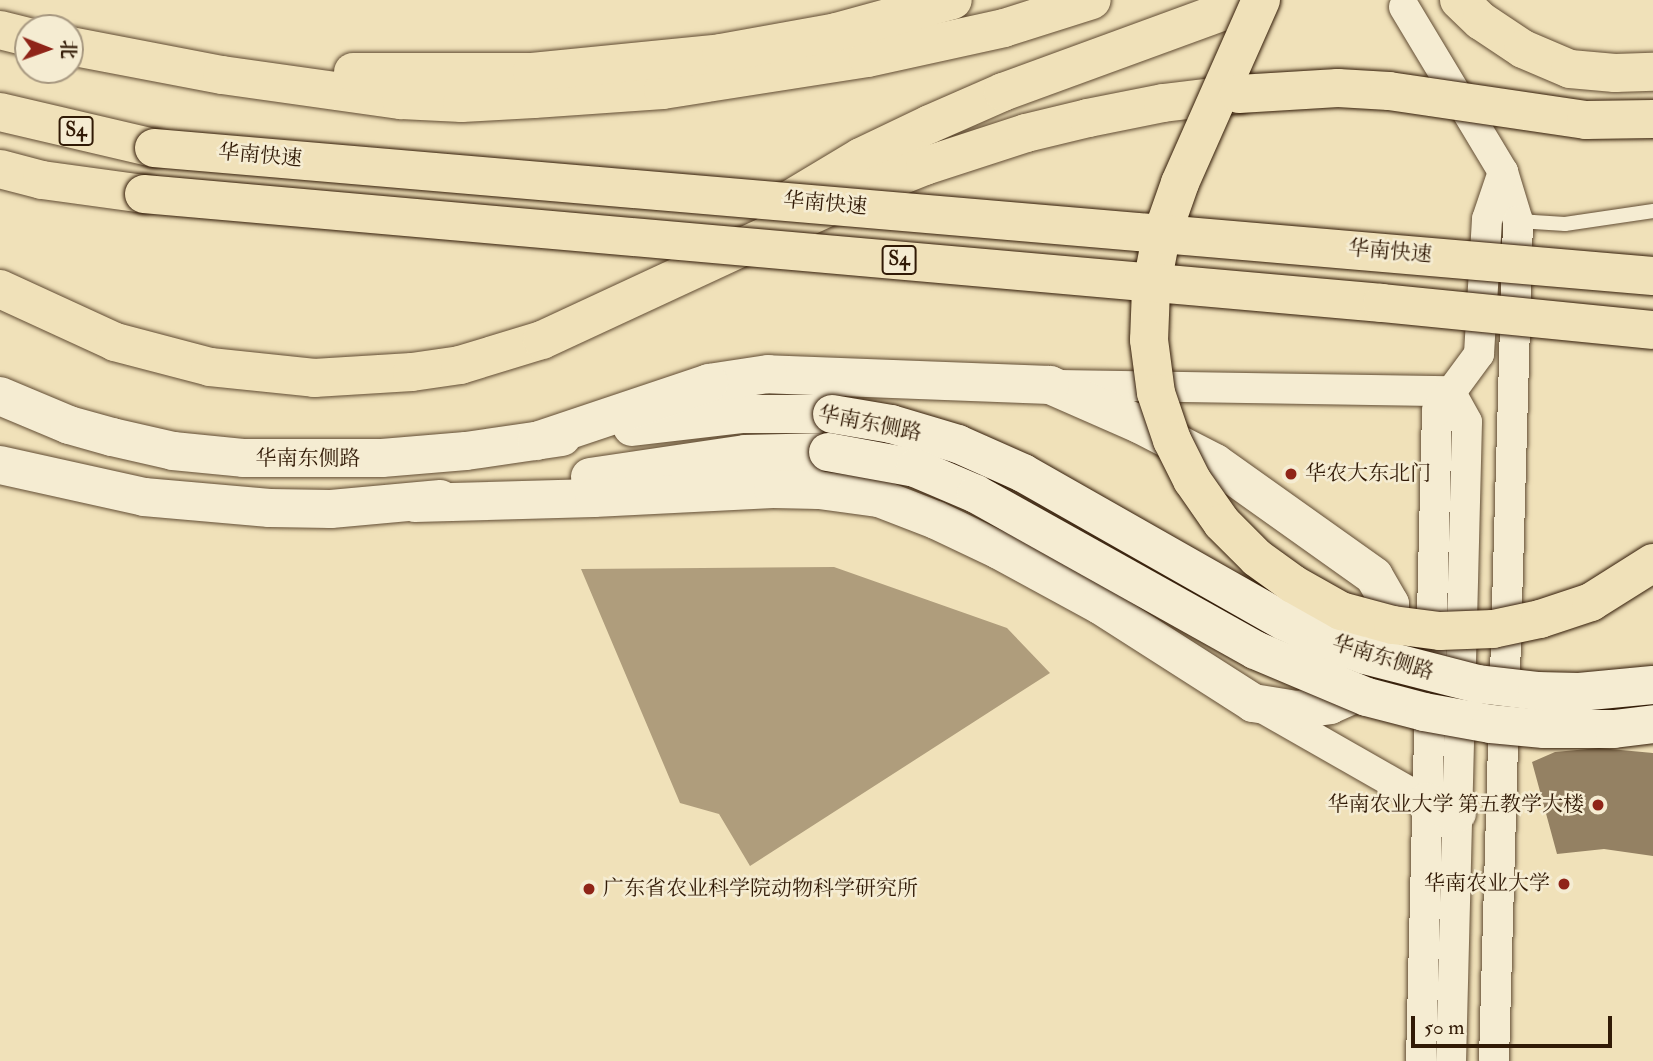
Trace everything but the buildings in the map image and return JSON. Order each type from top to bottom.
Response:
[{"type":"highway","points":[[84,49],[323,70],[532,72],[734,51],[848,29],[953,0]]},
{"type":"highway","points":[[84,49],[234,77],[401,100],[510,101],[663,90],[777,74],[1004,28],[1092,0]]},
{"type":"highway","points":[[1459,0],[1481,21],[1523,50],[1570,69],[1615,73],[1653,72]]},
{"type":"highway","points":[[1492,0],[1522,23],[1572,43],[1626,49],[1653,46]]},
{"type":"highway","points":[[588,318],[861,157],[1003,92],[1254,1]]},
{"type":"highway","points":[[1254,1],[1180,183],[1161,237],[1150,289],[1149,340],[1156,393],[1172,440],[1192,480],[1214,512],[1257,558],[1293,584],[1341,611],[1393,625],[1440,632],[1493,629],[1540,619],[1591,601],[1653,563]]},
{"type":"highway","points":[[0,289],[57,318],[162,356],[258,374],[314,378],[412,372],[460,365],[542,340],[863,191],[925,166],[1026,133],[1088,118],[1163,103],[1239,94],[1338,88],[1429,95],[1586,120],[1653,118]]},
{"type":"highway","name":"华南快速","points":[[0,112],[154,148],[1446,256],[1653,276]]},
{"type":"highway","name":"S4","points":[[0,169],[42,180],[144,194],[1382,303],[1653,330]]},
{"type":"street","points":[[1404,7],[1503,172],[1518,220],[1494,1061]]},
{"type":"street","points":[[1451,1061],[1442,808],[1437,411],[1479,354],[1487,219],[1503,172]]},
{"type":"street","points":[[537,441],[709,383],[768,374],[1050,385],[1450,391]]},
{"type":"street","points":[[1050,385],[1139,424],[1215,463],[1374,576],[1390,604],[1390,640],[1375,678],[1361,691],[1330,705],[1296,710],[1253,703]]},
{"type":"street","name":"华南东侧路","points":[[0,396],[69,425],[112,437],[173,451],[243,458],[382,458],[743,414],[832,414],[891,424],[947,440],[1012,468],[1272,615],[1326,642],[1365,655],[1478,684],[1537,691],[1579,692],[1653,685]]},
{"type":"street","name":"华南东侧路","points":[[0,465],[144,497],[270,508],[331,509],[415,503],[745,454],[828,452],[915,468],[976,494],[1255,650],[1367,697],[1424,712],[1491,724],[1544,729],[1614,729],[1653,724]]},
{"type":"street","points":[[415,503],[773,489],[819,490],[879,498],[936,520],[999,550],[1089,599],[1253,703],[1442,808]]},
{"type":"street","points":[[1421,1061],[1442,808]]},
{"type":"lane","points":[[1518,220],[1564,224],[1653,211]]},
{"type":"shaded area","points":[[834,567],[1007,628],[1050,673],[750,866],[719,814],[680,803],[581,569]]},
{"type":"place","name":"华农大东北门","points":[[1291,474]]},
{"type":"place","name":"华南农业大学 第五教学大楼","points":[[1598,805]]},
{"type":"place","name":"华南农业大学","points":[[1564,884]]},
{"type":"place","name":"广东省农业科学院动物科学研究所","points":[[589,889]]}]
